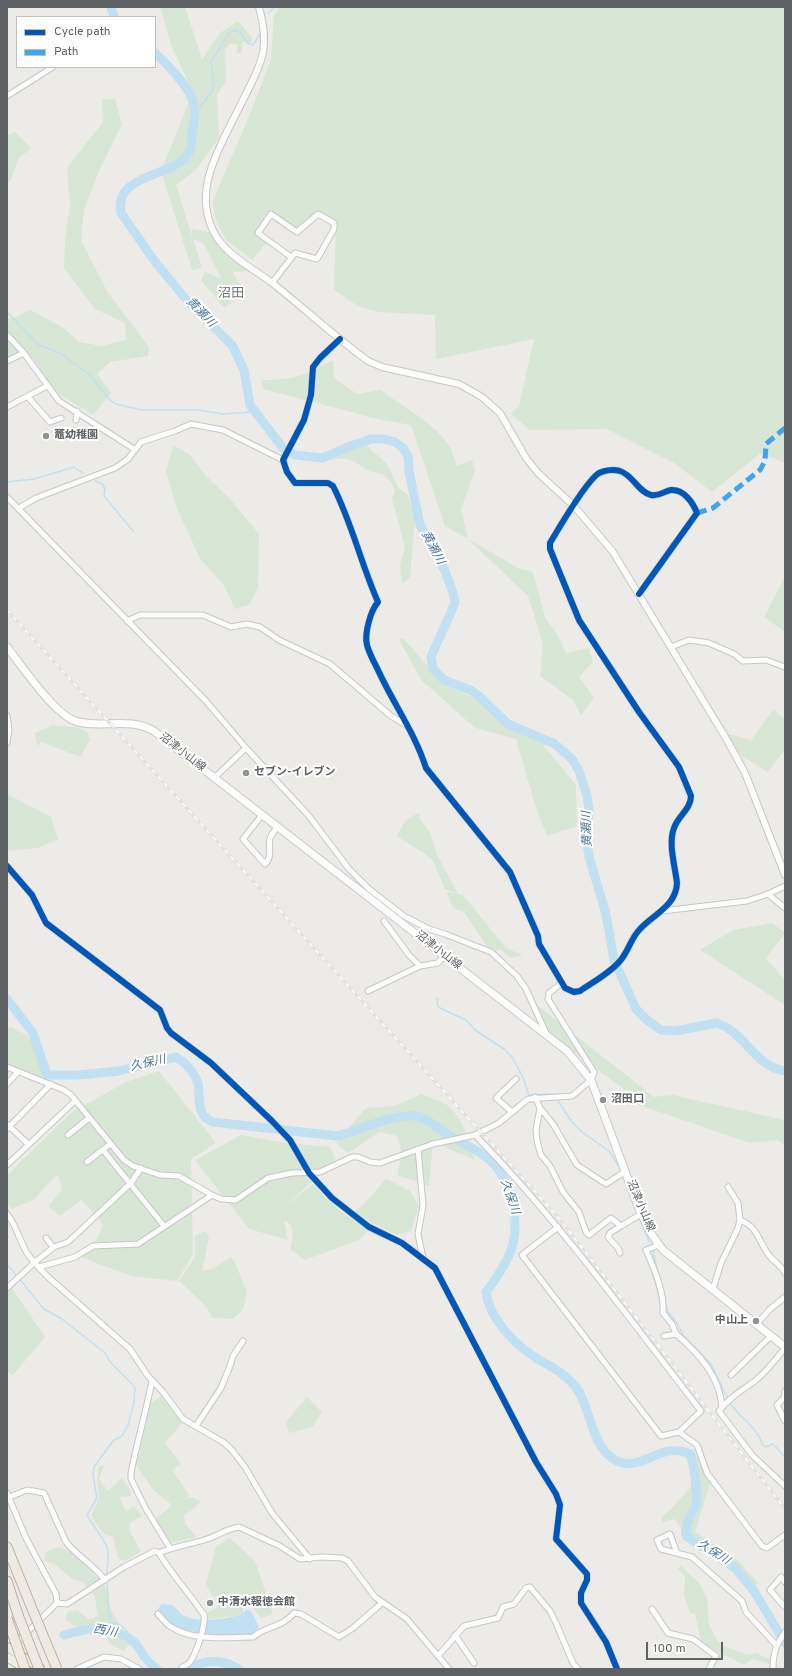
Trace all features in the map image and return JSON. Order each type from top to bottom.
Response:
[{"type":"highway","points":[[7,1547],[57,1669]]},
{"type":"highway","points":[[7,1581],[18,1615],[40,1669]]},
{"type":"highway","points":[[7,1618],[25,1669]]},
{"type":"highway","points":[[8,1649],[40,1669]]},
{"type":"highway","points":[[7,1657],[25,1669]]},
{"type":"main road","name":"沼津小山線","points":[[7,647],[52,704],[66,717],[82,723],[130,723],[148,728],[277,827],[366,891],[444,956],[567,1051],[591,1080],[641,1214],[659,1245],[785,1348]]},
{"type":"street","points":[[260,7],[265,38],[263,61],[226,135],[211,170],[206,194],[209,219],[220,241],[231,252],[272,283],[368,361],[382,367],[459,384],[482,397],[500,413],[516,444],[530,463],[574,506],[613,552],[639,594],[745,773],[785,875]]},
{"type":"street","points":[[7,96],[51,68]]},
{"type":"street","points":[[272,283],[292,257],[295,253],[317,259],[334,228],[334,223],[318,214],[297,232],[271,214],[258,233],[292,257]]},
{"type":"street","points":[[7,336],[24,353],[59,401],[77,411],[134,449]]},
{"type":"street","points":[[340,338],[313,367],[311,395],[307,411],[284,459],[289,476],[295,483],[328,483],[333,486],[351,523],[367,578],[378,602],[374,607],[366,637],[367,644],[386,687],[420,748],[426,768],[510,872],[535,929],[539,944],[562,983],[569,991],[580,991],[620,961],[639,930],[662,911],[673,899],[677,890],[672,834],[674,825],[690,803],[691,796],[679,767],[638,712],[579,620],[573,609],[552,555],[550,543],[574,506],[600,473],[614,470],[625,474],[646,494],[655,496],[672,490],[682,493],[693,504],[698,513],[639,594]]},
{"type":"street","points":[[7,361],[24,353]]},
{"type":"street","points":[[7,406],[28,397],[47,386]]},
{"type":"street","points":[[28,397],[50,422],[61,418]]},
{"type":"street","points":[[76,420],[77,411]]},
{"type":"street","points":[[19,508],[36,498],[115,468],[128,459],[134,449],[141,442],[191,424],[223,430],[284,459]]},
{"type":"street","points":[[7,497],[205,700],[246,748],[309,816],[366,891],[404,916],[429,929],[491,952],[518,976],[526,989],[548,1036]]},
{"type":"street","points":[[127,621],[140,615],[203,615],[231,627],[247,624],[260,626],[278,640],[330,664],[391,716],[407,726]]},
{"type":"street","points":[[671,647],[689,640],[709,643],[734,654],[744,661],[766,660],[785,667]]},
{"type":"street","points":[[7,716],[9,729],[7,743]]},
{"type":"street","points":[[214,778],[246,748]]},
{"type":"street","points":[[262,815],[243,839],[265,864],[269,859],[271,847],[270,838],[277,827]]},
{"type":"street","points":[[7,866],[32,895],[46,923],[160,1010],[167,1028],[171,1033],[211,1063],[290,1140],[309,1173],[332,1198],[370,1227],[398,1240],[435,1268],[536,1462],[556,1494],[560,1505],[556,1540],[587,1574],[588,1580],[581,1593],[581,1603],[606,1642],[617,1669]]},
{"type":"street","points":[[662,911],[747,901],[785,886]]},
{"type":"street","points":[[768,894],[785,908]]},
{"type":"street","points":[[384,921],[409,955],[420,966]]},
{"type":"street","points":[[368,991],[420,966],[438,963],[444,956]]},
{"type":"street","points":[[7,1067],[64,1090],[124,1160],[133,1166],[160,1175],[179,1176],[221,1199],[236,1200],[268,1178],[292,1173],[320,1172],[352,1157],[358,1157],[370,1162],[380,1163],[433,1144],[475,1135],[499,1123],[528,1099],[535,1097],[559,1098],[572,1096],[591,1080],[594,1072],[548,999],[549,994],[562,983]]},
{"type":"street","points":[[7,1084],[18,1072]]},
{"type":"street","points":[[512,1112],[496,1098],[516,1079]]},
{"type":"street","points":[[28,1144],[8,1127],[51,1084]]},
{"type":"street","points":[[535,1097],[540,1108],[553,1124],[577,1165],[606,1184],[626,1171]]},
{"type":"street","points":[[7,1165],[75,1101]]},
{"type":"street","points":[[540,1108],[537,1136],[541,1155],[550,1166],[563,1192],[579,1212],[586,1232],[589,1235],[611,1218],[621,1226]]},
{"type":"street","points":[[68,1135],[89,1118]]},
{"type":"street","points":[[475,1135],[514,1175],[523,1189],[558,1227],[701,1411],[697,1417],[679,1432],[661,1436],[522,1255],[558,1227]]},
{"type":"street","points":[[87,1162],[110,1144]]},
{"type":"street","points":[[418,1149],[423,1205],[418,1234],[423,1259]]},
{"type":"street","points":[[103,1150],[164,1226]]},
{"type":"street","points":[[7,1288],[53,1247],[68,1242],[130,1184],[141,1168]]},
{"type":"street","points":[[713,1289],[721,1263],[738,1228],[740,1220],[738,1203],[728,1188]]},
{"type":"street","points":[[39,1267],[75,1257],[93,1246],[138,1244],[212,1195]]},
{"type":"street","points":[[7,1214],[15,1224],[27,1253],[48,1277],[130,1349],[152,1381],[163,1392],[183,1420],[223,1442],[238,1457],[272,1513],[310,1559]]},
{"type":"street","points":[[620,1254],[618,1248],[608,1238],[610,1233],[641,1214]]},
{"type":"street","points":[[740,1220],[754,1228],[768,1254],[783,1268],[785,1273]]},
{"type":"street","points":[[46,1238],[53,1247]]},
{"type":"street","points":[[659,1245],[646,1250],[656,1273],[664,1306],[663,1313],[672,1324],[676,1334],[704,1361],[721,1395],[722,1407]]},
{"type":"street","points":[[757,1324],[768,1310],[785,1297]]},
{"type":"street","points":[[664,1336],[676,1334]]},
{"type":"street","points":[[731,1375],[771,1336]]},
{"type":"street","points":[[196,1426],[221,1388],[230,1366],[232,1356],[242,1341]]},
{"type":"street","points":[[785,1348],[763,1373],[737,1392],[719,1411],[752,1455],[785,1486]]},
{"type":"street","points":[[152,1381],[147,1406],[139,1432],[131,1478],[146,1509],[170,1548]]},
{"type":"street","points":[[785,1391],[784,1398],[777,1405],[785,1421]]},
{"type":"street","points":[[679,1432],[697,1445],[708,1473],[762,1546],[767,1548],[785,1535]]},
{"type":"street","points":[[57,1603],[56,1594],[26,1538],[8,1496],[27,1490],[44,1493],[66,1542],[71,1548],[92,1564],[105,1580]]},
{"type":"street","points":[[8,1649],[57,1603],[67,1604],[124,1567],[155,1551],[159,1553],[170,1548],[210,1538],[239,1527],[280,1546],[300,1559],[321,1557],[342,1558],[348,1561],[367,1588],[382,1603],[407,1619],[449,1669]]},
{"type":"street","points":[[159,1553],[168,1568],[189,1592],[204,1615],[200,1636],[192,1658],[189,1664],[182,1667]]},
{"type":"street","points":[[676,1553],[692,1557],[742,1601],[746,1612],[777,1643]]},
{"type":"street","points":[[785,1582],[781,1577],[770,1590],[785,1607]]},
{"type":"street","points":[[438,1656],[464,1626],[498,1618],[504,1607],[514,1604],[526,1588],[530,1587],[553,1617],[573,1663],[578,1669]]},
{"type":"street","points":[[158,1614],[170,1627],[200,1636],[215,1638],[253,1637],[271,1627],[278,1626],[294,1613],[301,1614],[339,1637],[353,1628],[382,1603]]},
{"type":"street","points":[[652,1609],[668,1633],[693,1639],[716,1656],[709,1669]]},
{"type":"street","points":[[773,1669],[773,1656],[777,1643],[785,1632]]},
{"type":"street","points":[[455,1635],[474,1663]]},
{"type":"street","points":[[76,1669],[104,1657],[121,1659],[139,1669]]},
{"type":"green space","points":[[160,7],[185,7],[202,59],[220,33],[238,21],[252,38],[251,43],[243,42],[241,53],[237,53],[237,44],[230,44],[225,50],[226,82],[217,95],[219,138],[195,171],[176,185],[192,236],[192,229],[209,232],[217,237],[219,245],[250,271],[233,272],[244,293],[224,308],[201,280],[205,272],[221,278],[203,243],[193,239],[202,268],[192,270],[161,171],[193,92],[172,47]]},
{"type":"green space","points":[[279,7],[785,7],[785,463],[761,453],[712,492],[674,463],[607,429],[530,430],[511,414],[519,406],[534,339],[436,359],[435,315],[379,312],[358,306],[334,290],[336,224],[318,215],[297,232],[271,214],[258,233],[268,241],[252,260],[225,239],[214,216],[213,200],[249,117],[271,59],[274,16]]},
{"type":"green space","points":[[102,99],[115,99],[122,124],[99,171],[84,210],[81,240],[108,293],[149,347],[148,356],[110,362],[97,374],[111,393],[93,415],[53,390],[34,359],[23,352],[7,360],[7,319],[17,317],[30,310],[62,327],[79,342],[102,346],[126,340],[125,323],[95,309],[64,268],[65,239],[70,204],[67,168],[103,122]]},
{"type":"green space","points":[[15,132],[31,148],[18,159],[11,180],[7,184],[7,135]]},
{"type":"green space","points":[[333,360],[334,378],[357,394],[381,390],[433,427],[447,443],[457,466],[472,460],[475,471],[461,509],[468,539],[445,526],[411,425],[382,420],[263,389],[262,380],[283,379],[299,376]]},
{"type":"green space","points":[[364,443],[387,464],[398,487],[408,495],[415,519],[410,578],[402,584],[400,565],[405,547],[392,498],[395,491],[391,483],[382,474],[371,472],[348,459],[330,460],[330,455],[348,447]]},
{"type":"green space","points":[[173,446],[189,454],[206,476],[229,498],[259,534],[258,588],[249,605],[235,609],[224,585],[200,559],[177,508],[166,472]]},
{"type":"green space","points":[[468,539],[518,568],[533,572],[545,617],[558,636],[566,653],[589,648],[593,662],[579,677],[594,698],[581,715],[573,700],[540,676],[543,644],[528,596]]},
{"type":"green space","points":[[785,576],[785,632],[764,617]]},
{"type":"green space","points":[[399,639],[404,639],[443,684],[476,699],[503,720],[535,735],[576,785],[577,826],[547,836],[536,808],[516,739],[473,726],[421,680]]},
{"type":"green space","points":[[773,710],[785,719],[785,752],[784,751],[768,772],[742,756],[725,733],[751,740]]},
{"type":"green space","points":[[52,725],[80,728],[88,733],[90,740],[80,757],[42,742],[37,746],[35,733]]},
{"type":"green space","points":[[7,794],[51,817],[58,839],[38,848],[7,851]]},
{"type":"green space","points":[[420,812],[419,818],[429,831],[438,857],[458,894],[463,895],[506,948],[523,955],[511,958],[500,949],[495,952],[488,948],[464,912],[453,908],[446,892],[457,894],[445,889],[432,859],[397,836],[405,821]]},
{"type":"green space","points":[[772,923],[785,933],[766,958],[785,980],[785,1005],[700,950],[733,930]]},
{"type":"green space","points":[[537,1005],[654,1097],[673,1095],[785,1120],[785,1146],[777,1140],[750,1143],[636,1104],[629,1093],[546,1032]]},
{"type":"green space","points":[[10,1027],[27,1035],[42,1056],[41,1078],[7,1064],[7,1031]]},
{"type":"green space","points":[[159,1071],[216,1143],[191,1159],[193,1254],[177,1281],[131,1276],[75,1255],[93,1246],[103,1226],[97,1216],[81,1200],[60,1216],[48,1206],[62,1190],[58,1175],[52,1179],[35,1199],[12,1209],[7,1203],[7,1175],[72,1112],[126,1082]]},
{"type":"green space","points":[[421,1094],[442,1102],[455,1112],[467,1135],[475,1160],[433,1142],[429,1186],[397,1175],[402,1155],[397,1136],[380,1132],[348,1153],[336,1143],[366,1108],[395,1106]]},
{"type":"green space","points":[[241,1135],[287,1143],[330,1147],[336,1160],[283,1208],[313,1184],[330,1202],[348,1217],[364,1204],[386,1179],[410,1191],[419,1206],[411,1231],[397,1235],[374,1224],[359,1240],[305,1260],[290,1249],[293,1236],[291,1225],[284,1220],[288,1240],[249,1229],[195,1160]]},
{"type":"green space","points":[[205,1231],[209,1237],[202,1271],[212,1269],[231,1257],[247,1291],[243,1310],[232,1319],[212,1318],[206,1306],[179,1281],[195,1257],[195,1236]]},
{"type":"green space","points":[[7,1281],[45,1337],[13,1375],[7,1372]]},
{"type":"green space","points":[[161,1396],[182,1423],[165,1443],[181,1464],[172,1470],[190,1496],[183,1500],[192,1497],[200,1502],[191,1511],[184,1515],[185,1524],[197,1537],[170,1543],[156,1519],[172,1505],[154,1491],[136,1465],[150,1404]]},
{"type":"green space","points":[[307,1397],[322,1412],[312,1427],[289,1433],[286,1422]]},
{"type":"green space","points":[[693,1449],[710,1483],[695,1532],[738,1560],[758,1583],[755,1588],[731,1567],[686,1536],[675,1519],[663,1522],[661,1517],[672,1508],[690,1488],[692,1475],[696,1470],[689,1451]]},
{"type":"green space","points":[[99,1466],[104,1466],[99,1479],[108,1491],[122,1478],[131,1491],[131,1496],[120,1497],[126,1512],[134,1506],[142,1516],[131,1522],[129,1530],[141,1551],[125,1561],[118,1558],[113,1537],[104,1534],[91,1516],[99,1499],[97,1479]]},
{"type":"green space","points":[[230,1538],[255,1561],[273,1614],[261,1618],[241,1594],[213,1597],[206,1584],[216,1546]]},
{"type":"green space","points":[[58,1547],[71,1551],[89,1565],[93,1573],[105,1585],[110,1608],[130,1643],[124,1651],[109,1643],[102,1629],[74,1626],[65,1620],[68,1612],[77,1610],[89,1619],[98,1616],[95,1597],[83,1582],[74,1580],[54,1564],[45,1561],[46,1552]]},
{"type":"green space","points":[[681,1566],[699,1583],[707,1598],[709,1625],[718,1641],[726,1647],[749,1655],[756,1653],[771,1660],[773,1665],[752,1659],[745,1665],[721,1654],[701,1642],[695,1614],[690,1613],[684,1595],[685,1577],[678,1568]]},
{"type":"green space","points":[[243,1598],[243,1613],[237,1616],[207,1619],[208,1612],[218,1607],[218,1600]]},
{"type":"water","points":[[162,1604],[173,1605],[184,1616],[192,1619],[208,1620],[228,1618],[236,1616],[246,1610],[251,1611],[259,1627],[253,1635],[216,1636],[175,1628],[157,1610]]},
{"type":"waterway","name":"黄瀬川","points":[[111,7],[114,16]]},
{"type":"waterway","points":[[268,13],[275,7]]},
{"type":"waterway","points":[[196,111],[213,90],[214,81],[211,62],[229,33],[235,30],[242,34],[247,43],[253,45],[260,34]]},
{"type":"waterway","name":"黄瀬川","points":[[156,54],[180,80],[191,96],[195,115],[191,147],[187,156],[177,164],[133,184],[126,191],[121,201],[121,213],[156,263],[190,304],[232,345],[244,370],[250,405],[283,448],[295,455],[323,458],[345,448],[371,439],[384,439],[395,442],[403,448],[408,456],[409,471],[420,525],[445,571],[455,603],[431,657],[433,669],[444,680],[470,690],[479,696],[508,724],[555,744],[572,759],[579,771],[587,796],[589,809],[587,843],[589,857],[606,914],[614,960],[636,1009],[647,1020],[661,1030],[676,1031],[716,1023],[726,1027],[735,1033],[765,1063],[774,1068],[785,1071]]},
{"type":"waterway","points":[[7,312],[39,345],[60,353],[82,369],[92,378],[109,399],[116,404],[142,410],[199,410],[222,414],[254,412]]},
{"type":"waterway","points":[[7,482],[34,479],[74,467],[83,473]]},
{"type":"waterway","points":[[95,481],[102,484],[105,489],[104,496],[133,531]]},
{"type":"waterway","points":[[436,998],[438,1000],[437,1005],[440,1008],[466,1020],[475,1030],[504,1049],[512,1057],[522,1075],[529,1095],[551,1094]]},
{"type":"waterway","name":"久保川","points":[[7,999],[33,1033],[47,1075],[77,1075],[119,1071],[176,1057],[193,1072],[198,1084],[201,1111],[203,1116],[213,1122],[337,1136],[396,1117],[416,1116],[429,1122],[488,1159],[500,1172],[508,1187],[514,1213],[515,1226],[512,1248],[502,1270],[486,1292],[488,1302],[497,1321],[519,1345],[571,1381],[581,1395],[598,1440],[604,1450],[612,1458],[623,1463],[631,1464],[663,1452],[680,1451],[690,1454],[695,1478],[696,1503],[686,1527],[686,1536],[735,1568],[754,1591],[785,1643]]},
{"type":"waterway","points":[[558,1101],[572,1122],[582,1132],[609,1151],[618,1165]]},
{"type":"waterway","points":[[627,1185],[631,1196]]},
{"type":"waterway","points":[[640,1220],[650,1244]]},
{"type":"waterway","points":[[653,1251],[658,1273]]},
{"type":"waterway","points":[[7,1264],[44,1309],[62,1319],[105,1353],[111,1363],[135,1387],[134,1403],[128,1425],[122,1436],[113,1441],[94,1467],[93,1475],[97,1498],[87,1515],[107,1547],[107,1574]]},
{"type":"waterway","points":[[665,1302],[668,1312],[677,1323],[683,1335],[711,1364],[728,1399]]},
{"type":"waterway","points":[[730,1403],[756,1432],[763,1445],[766,1447],[773,1444],[785,1457]]},
{"type":"waterway","points":[[107,1583],[110,1622],[118,1624],[124,1628],[131,1640]]},
{"type":"waterway","name":"西川","points":[[64,1635],[92,1629],[118,1632],[135,1643],[147,1660],[157,1669]]},
{"type":"waterway","name":"西川","points":[[188,1669],[200,1663],[207,1662],[227,1663],[239,1669]]},
{"type":"railway","points":[[7,610],[559,1218],[785,1509]]},
{"type":"marked path","points":[[697,513],[713,508],[760,470],[765,461],[766,444],[785,428]]},
{"type":"cycle path","points":[[340,339],[320,358],[313,367],[311,395],[304,420],[283,460],[287,472],[295,483],[328,483],[333,486],[346,514],[366,573],[378,602],[371,616],[366,634],[367,645],[372,658],[410,730],[426,768],[510,872],[538,936],[539,944],[565,988],[574,992],[580,991],[616,965],[623,957],[637,933],[669,904],[673,898],[677,883],[672,855],[672,834],[676,824],[687,809],[691,796],[679,767],[639,712],[579,620],[550,549],[550,543],[580,495],[587,485],[599,473],[604,471],[615,470],[625,473],[642,491],[651,495],[676,490],[687,497],[697,513],[639,594]]},
{"type":"cycle path","points":[[7,866],[32,895],[46,923],[160,1010],[167,1028],[171,1033],[211,1063],[290,1140],[309,1173],[332,1198],[369,1227],[402,1243],[435,1268],[536,1462],[556,1494],[560,1505],[556,1539],[587,1574],[587,1580],[581,1593],[581,1603],[606,1642],[617,1669]]},
{"type":"place","name":"竈幼稚園","points":[[46,436]]},
{"type":"place","name":"セブン-イレブン","points":[[246,773]]},
{"type":"place","name":"沼田口","points":[[603,1100]]},
{"type":"place","name":"中山上","points":[[756,1321]]},
{"type":"place","name":"中清水報徳会館","points":[[210,1603]]},
{"type":"district","name":"沼田","points":[[231,294]]}]
